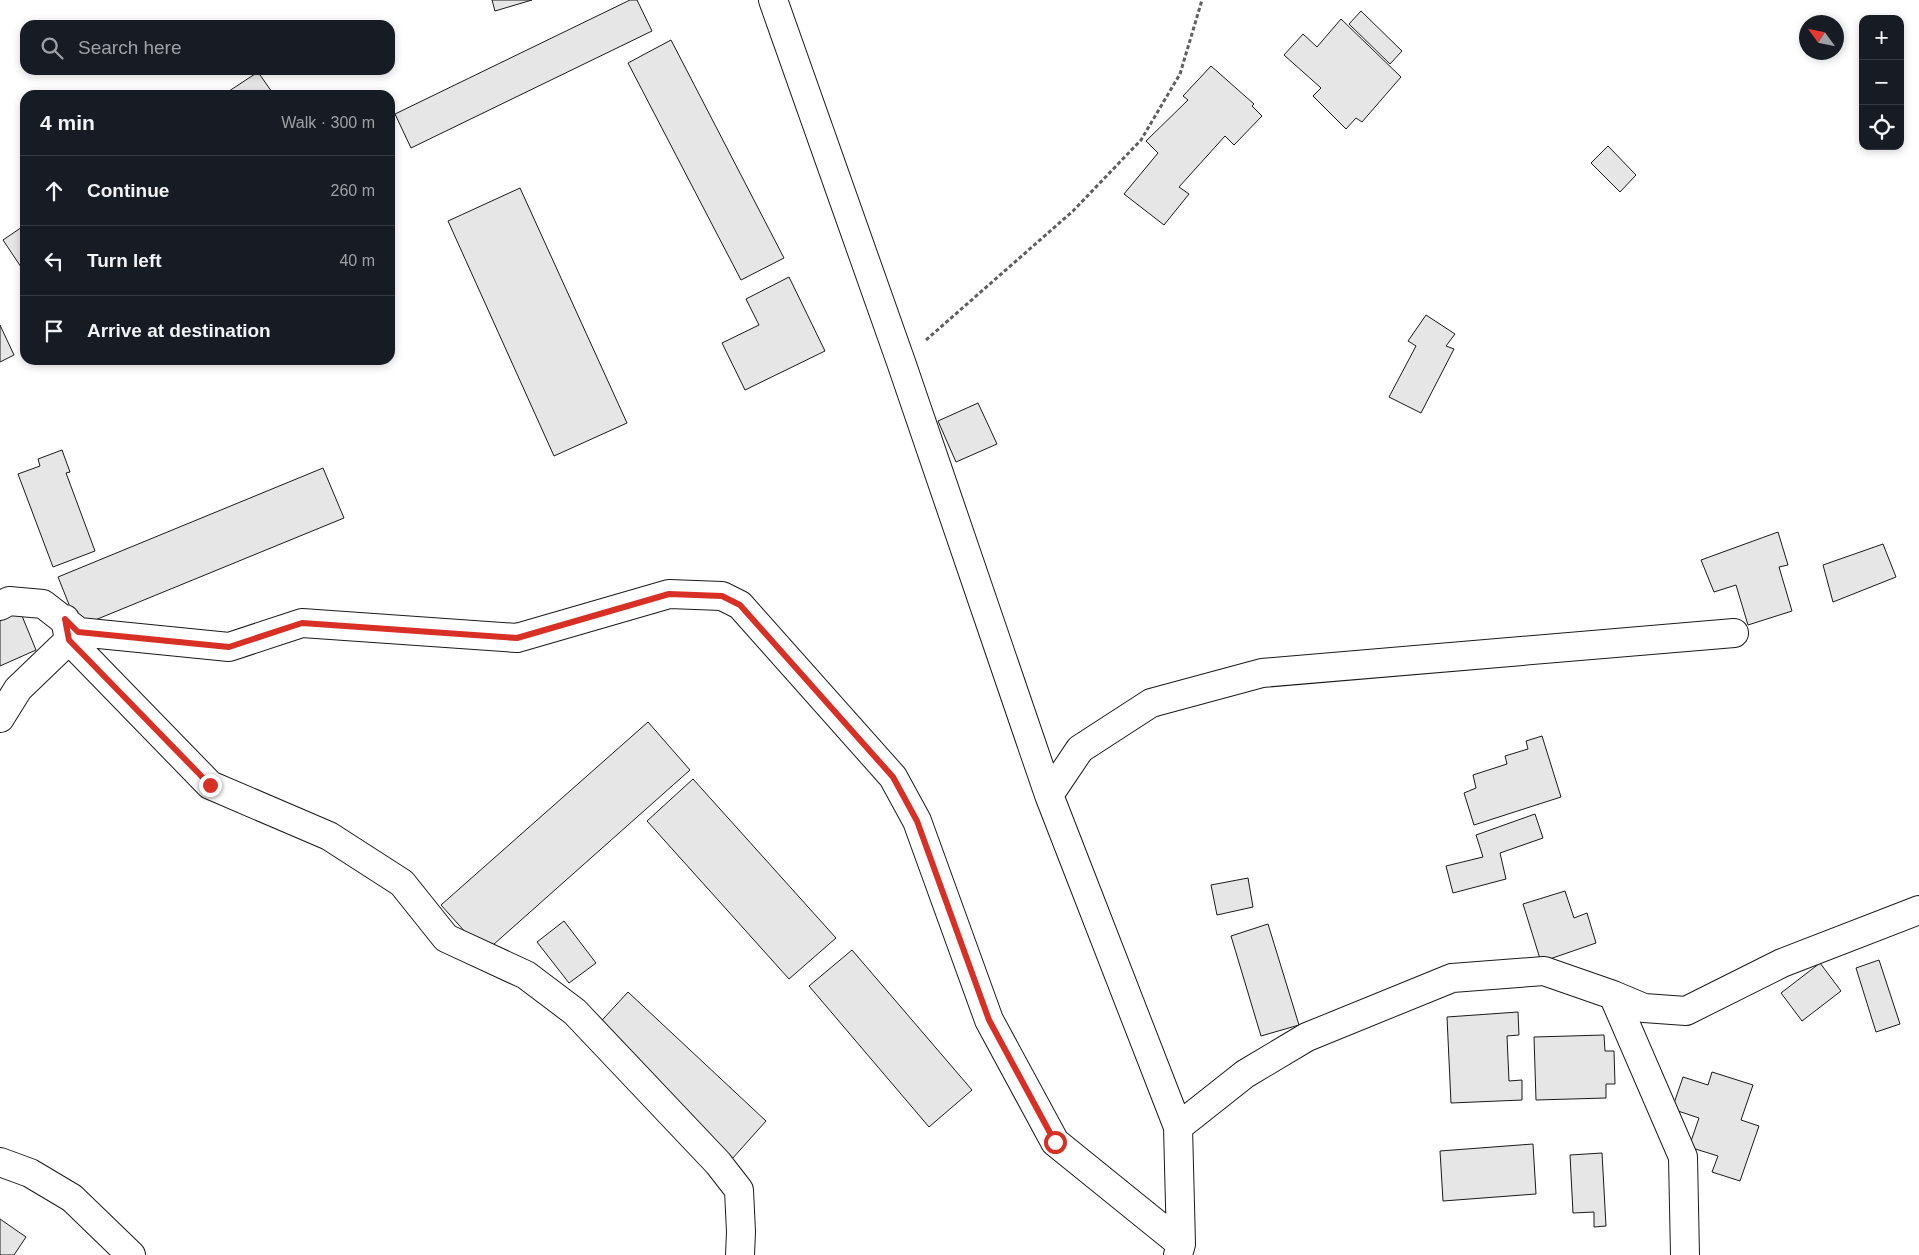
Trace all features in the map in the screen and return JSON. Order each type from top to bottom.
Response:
[{"type":"street","points":[[773,0],[901,362],[1049,795],[1178,1127],[1179,1250]]},
{"type":"street","points":[[67,630],[229,647],[302,623],[517,638],[669,594],[722,596],[740,605],[893,777],[917,821],[989,1020],[1055,1142],[1179,1250]]},
{"type":"street","points":[[0,606],[9,601],[43,604],[210,785],[329,836],[402,882],[446,938],[526,974],[575,1012],[718,1163],[739,1190],[740,1255]]},
{"type":"street","points":[[0,718],[18,689],[67,630]]},
{"type":"street","points":[[1049,795],[1080,749],[1151,703],[1262,673],[1734,633]]},
{"type":"street","points":[[1178,1127],[1245,1074],[1307,1037],[1452,978],[1544,971],[1644,1008],[1686,1011],[1782,963],[1919,910]]},
{"type":"street","points":[[1613,995],[1683,1157],[1685,1255]]},
{"type":"street","points":[[0,1162],[30,1173],[72,1198],[131,1255]]},
{"type":"path","points":[[901,362],[1073,211],[1141,140],[1180,74],[1202,0]]},
{"type":"building","points":[[492,0],[532,0],[495,11]]},
{"type":"building","points":[[630,0],[637,0],[652,31],[411,148],[395,114]]},
{"type":"building","points":[[1361,11],[1402,51],[1390,64],[1349,24]]},
{"type":"building","points":[[1341,19],[1401,77],[1362,122],[1356,118],[1346,129],[1313,96],[1321,88],[1284,55],[1303,34],[1317,47]]},
{"type":"building","points":[[671,40],[784,258],[741,280],[628,63]]},
{"type":"building","points":[[1211,66],[1254,104],[1252,106],[1262,116],[1234,145],[1225,136],[1179,187],[1189,194],[1164,225],[1124,194],[1158,153],[1146,141],[1188,100],[1183,96]]},
{"type":"building","points":[[253,75],[260,75],[271,90],[231,90]]},
{"type":"building","points":[[1608,146],[1636,175],[1620,192],[1591,163]]},
{"type":"building","points":[[520,188],[627,423],[554,456],[448,221]]},
{"type":"building","points":[[20,228],[20,266],[3,240]]},
{"type":"building","points":[[789,277],[825,351],[745,390],[722,343],[759,325],[746,299]]},
{"type":"building","points":[[1426,315],[1455,334],[1446,346],[1454,349],[1421,413],[1389,397],[1416,346],[1408,341]]},
{"type":"building","points":[[0,325],[14,355],[0,362]]},
{"type":"building","points":[[978,403],[997,444],[956,462],[938,421]]},
{"type":"building","points":[[62,450],[70,472],[66,473],[95,551],[53,567],[18,474],[40,466],[38,459]]},
{"type":"building","points":[[323,468],[344,518],[78,627],[58,577]]},
{"type":"building","points":[[1778,532],[1788,565],[1779,567],[1792,611],[1748,625],[1736,585],[1714,592],[1701,560]]},
{"type":"building","points":[[1883,544],[1896,577],[1833,602],[1823,565]]},
{"type":"building","points":[[20,611],[36,650],[0,666],[0,620]]},
{"type":"building","points":[[648,722],[690,770],[484,953],[441,905]]},
{"type":"building","points":[[1542,736],[1561,797],[1474,825],[1464,793],[1476,788],[1473,775],[1507,764],[1505,756],[1528,749],[1526,741]]},
{"type":"building","points":[[693,779],[836,938],[789,979],[647,821]]},
{"type":"building","points":[[1535,814],[1543,838],[1500,853],[1506,879],[1453,893],[1446,866],[1483,857],[1476,835]]},
{"type":"building","points":[[1248,878],[1253,907],[1217,915],[1211,885]]},
{"type":"building","points":[[1565,891],[1574,918],[1587,913],[1596,943],[1541,962],[1523,904]]},
{"type":"building","points":[[564,921],[596,963],[569,983],[537,942]]},
{"type":"building","points":[[1268,924],[1299,1025],[1261,1036],[1231,936]]},
{"type":"building","points":[[852,950],[972,1090],[929,1127],[809,986]]},
{"type":"building","points":[[1879,960],[1900,1024],[1876,1032],[1856,968]]},
{"type":"building","points":[[1820,963],[1841,991],[1802,1021],[1781,993]]},
{"type":"building","points":[[628,992],[766,1121],[732,1159],[593,1030]]},
{"type":"building","points":[[1518,1012],[1519,1035],[1507,1036],[1509,1081],[1522,1080],[1522,1100],[1451,1103],[1447,1017]]},
{"type":"building","points":[[1604,1035],[1605,1051],[1614,1051],[1615,1084],[1606,1084],[1606,1098],[1536,1100],[1534,1037]]},
{"type":"building","points":[[1712,1072],[1753,1085],[1741,1120],[1759,1126],[1740,1181],[1712,1172],[1718,1156],[1689,1147],[1699,1118],[1672,1109],[1683,1077],[1708,1085]]},
{"type":"building","points":[[1533,1144],[1536,1194],[1443,1201],[1440,1151]]},
{"type":"building","points":[[1602,1153],[1606,1226],[1594,1227],[1594,1212],[1573,1213],[1570,1155]]},
{"type":"building","points":[[0,1219],[26,1237],[14,1255],[0,1255]]},
{"type":"route","points":[[210,785],[69,640],[65,619],[78,632],[229,647],[302,623],[517,638],[669,594],[722,596],[740,605],[893,777],[917,821],[989,1020],[1055,1142]]}]
